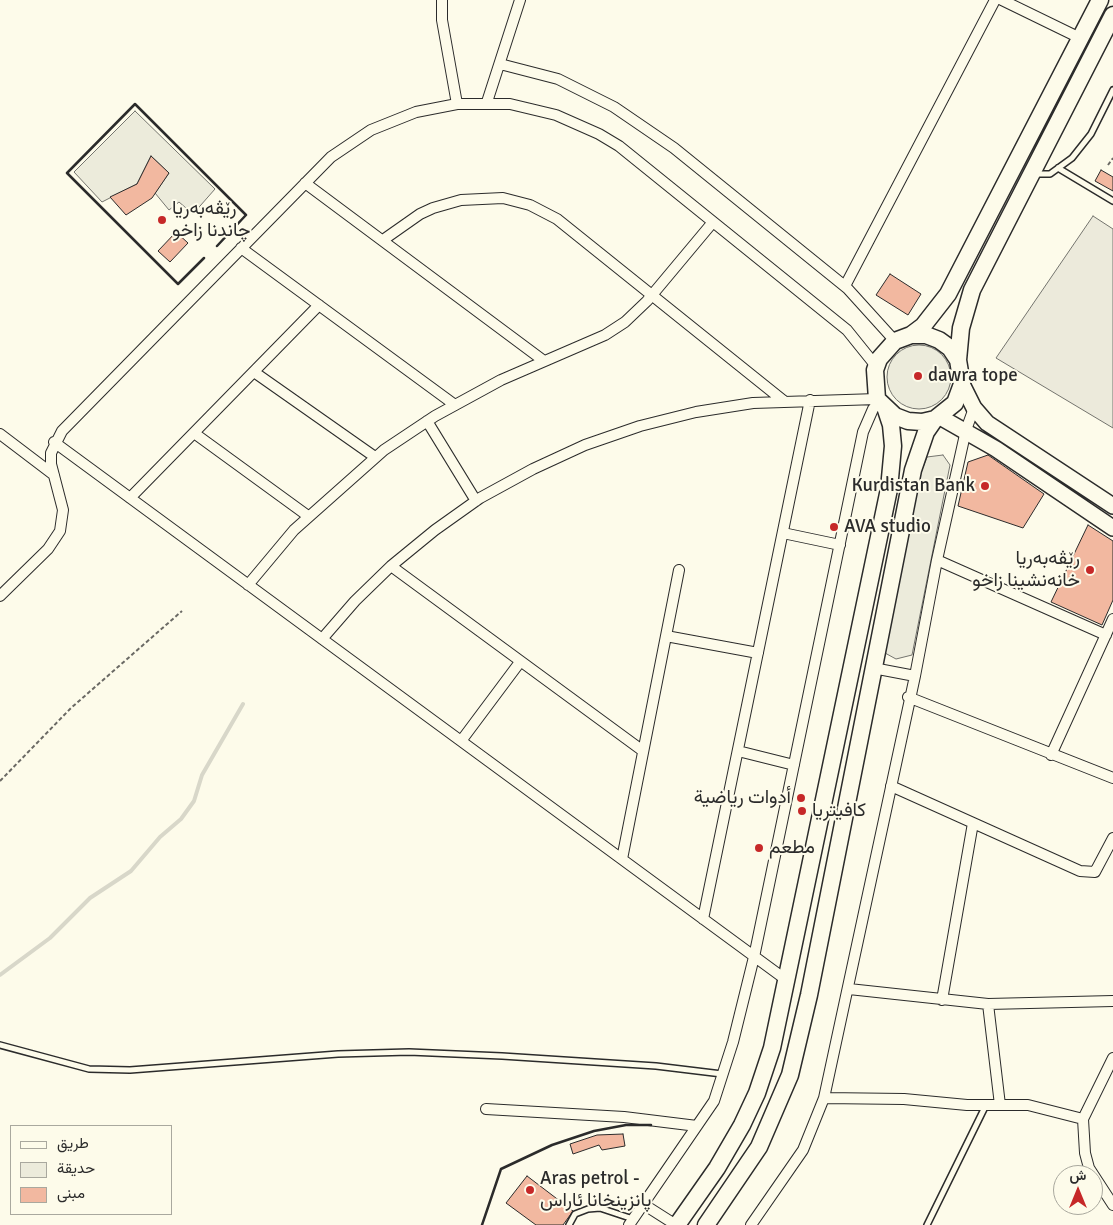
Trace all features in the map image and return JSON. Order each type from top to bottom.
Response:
[{"type":"main road","points":[[676,1225],[717,1168],[742,1125],[757,1093],[772,1048],[889,489],[893,446],[891,425],[874,382],[876,366],[886,349],[895,341],[911,335],[923,326],[948,294],[1016,166],[1100,0]]},
{"type":"main road","points":[[958,360],[961,328],[972,290],[1113,15]]},
{"type":"main road","points":[[1016,166],[1032,174]]},
{"type":"main road","points":[[706,1225],[759,1147],[790,1075],[809,995],[913,470],[926,432],[937,418],[955,403],[962,384],[962,372],[958,360],[950,348],[939,340],[926,335],[911,335]]},
{"type":"main road","points":[[962,384],[974,408],[987,423],[1113,506]]},
{"type":"main road","points":[[881,402],[896,416],[908,421],[922,422],[937,418],[966,430],[1113,528]]},
{"type":"street","points":[[442,0],[442,20],[457,104]]},
{"type":"street","points":[[487,102],[520,0]]},
{"type":"street","points":[[845,286],[995,0]]},
{"type":"street","points":[[1002,0],[1080,38]]},
{"type":"street","points":[[500,64],[558,79],[614,106],[674,148],[858,297],[895,341]]},
{"type":"street","points":[[0,596],[48,549],[60,531],[63,510],[54,475],[51,453],[54,442],[62,431],[331,157],[371,130],[416,112],[457,104],[487,102],[534,108],[564,118],[599,134],[619,146],[848,330],[876,366]]},
{"type":"street","points":[[305,183],[544,361]]},
{"type":"street","points":[[383,240],[420,214],[446,203],[489,197],[517,201],[557,218],[785,402]]},
{"type":"street","points":[[248,584],[282,543],[308,516],[375,457],[427,421],[455,405],[501,380],[615,329],[637,312],[713,222]]},
{"type":"street","points":[[241,248],[455,405]]},
{"type":"street","points":[[130,498],[319,305]]},
{"type":"street","points":[[254,372],[375,457]]},
{"type":"street","points":[[703,919],[810,400]]},
{"type":"street","points":[[322,639],[355,601],[391,566],[435,530],[476,501],[532,469],[585,445],[640,426],[696,412],[753,404],[810,400],[881,402]]},
{"type":"street","points":[[631,1222],[714,1101],[723,1074],[754,957],[863,432],[873,409],[881,402]]},
{"type":"street","points":[[750,1225],[803,1150],[824,1098],[937,560],[966,430],[974,408]]},
{"type":"street","points":[[427,421],[476,501]]},
{"type":"street","points":[[194,433],[308,516]]},
{"type":"street","points":[[0,434],[54,475]]},
{"type":"street","points":[[54,442],[785,979]]},
{"type":"street","points":[[783,534],[840,546]]},
{"type":"street","points":[[937,560],[1106,635]]},
{"type":"street","points":[[391,566],[643,751]]},
{"type":"street","points":[[622,859],[680,570]]},
{"type":"street","points":[[1051,755],[1113,619]]},
{"type":"street","points":[[666,636],[758,653]]},
{"type":"street","points":[[461,741],[520,662]]},
{"type":"street","points":[[873,668],[914,676]]},
{"type":"street","points":[[908,697],[1113,778]]},
{"type":"street","points":[[738,751],[794,765]]},
{"type":"street","points":[[891,786],[1089,873],[1099,867],[1113,838]]},
{"type":"street","points":[[942,1000],[973,823]]},
{"type":"street","points":[[848,989],[988,1004],[1113,1001]]},
{"type":"street","points":[[988,1004],[1000,1105]]},
{"type":"street","points":[[1113,1058],[1083,1119],[1089,1168],[1113,1205]]},
{"type":"street","points":[[824,1098],[904,1099],[1028,1106],[1083,1119]]},
{"type":"street","points":[[486,1109],[624,1118],[697,1126]]},
{"type":"street","points":[[643,1204],[676,1225]]},
{"type":"lane","points":[[1032,174],[1050,174],[1072,158],[1091,134],[1113,90]]},
{"type":"lane","points":[[1058,168],[1113,201]]},
{"type":"lane","points":[[0,1045],[88,1069],[130,1070],[338,1054],[408,1052],[627,1064],[723,1074]]},
{"type":"lane","points":[[927,1225],[986,1105]]},
{"type":"lane","points":[[569,1225],[575,1214],[594,1208],[600,1208],[631,1222]]},
{"type":"path","points":[[1108,165],[1113,158]]},
{"type":"path","points":[[0,781],[71,708],[182,611]]},
{"type":"green space","points":[[135,111],[215,189],[193,214],[179,202],[169,210],[155,193],[169,173],[151,156],[137,184],[102,202],[74,172]]},
{"type":"green space","points":[[919,345],[937,351],[945,359],[951,377],[945,395],[937,403],[919,409],[901,403],[893,395],[887,377],[893,359],[901,351]]},
{"type":"green space","points":[[943,455],[950,465],[912,655],[896,659],[885,653],[920,475],[927,457]]},
{"type":"shaded area","points":[[1093,216],[1113,229],[1113,428],[996,358]]},
{"type":"building","points":[[151,156],[169,173],[152,198],[126,215],[110,197],[137,184]]},
{"type":"building","points":[[1101,170],[1113,177],[1113,191],[1095,181]]},
{"type":"building","points":[[176,232],[188,243],[170,262],[158,251]]},
{"type":"building","points":[[890,274],[921,294],[908,315],[876,295]]},
{"type":"building","points":[[988,455],[1044,494],[1023,528],[958,506],[968,462]]},
{"type":"building","name":"رێڤه‌به‌ريا خانه‌نشينا زاخو","points":[[1088,525],[1113,541],[1113,600],[1102,625],[1051,602]]},
{"type":"building","points":[[623,1134],[625,1146],[602,1150],[599,1145],[573,1154],[570,1144],[597,1135]]},
{"type":"building","name":"Aras petrol - پانزینخانا ئاراس","points":[[527,1176],[573,1211],[563,1225],[536,1225],[506,1203]]},
{"type":"waterway","points":[[0,975],[50,938],[90,898],[131,871],[160,837],[181,819],[194,801],[202,775],[243,704]]},
{"type":"wall","points":[[204,258],[178,284],[67,173],[135,104],[246,215],[217,246]]},
{"type":"wall","points":[[482,1225],[501,1169],[552,1145],[594,1131],[626,1125],[651,1125]]},
{"type":"place","name":"رێڤه‌به‌ريا چاندنا زاخو","points":[[162,220]]},
{"type":"place","name":"dawra tope","points":[[918,376]]},
{"type":"place","name":"Kurdistan Bank","points":[[985,486]]},
{"type":"place","name":"AVA studio","points":[[834,527]]},
{"type":"place","name":"رێڤه‌به‌ريا خانه‌نشينا زاخو","points":[[1090,570]]},
{"type":"place","name":"أدوات رياضية","points":[[801,798]]},
{"type":"place","name":"كافيتريا","points":[[802,811]]},
{"type":"place","name":"مطعم","points":[[759,848]]},
{"type":"place","name":"Aras petrol - پانزینخانا ئاراس","points":[[530,1190]]}]
